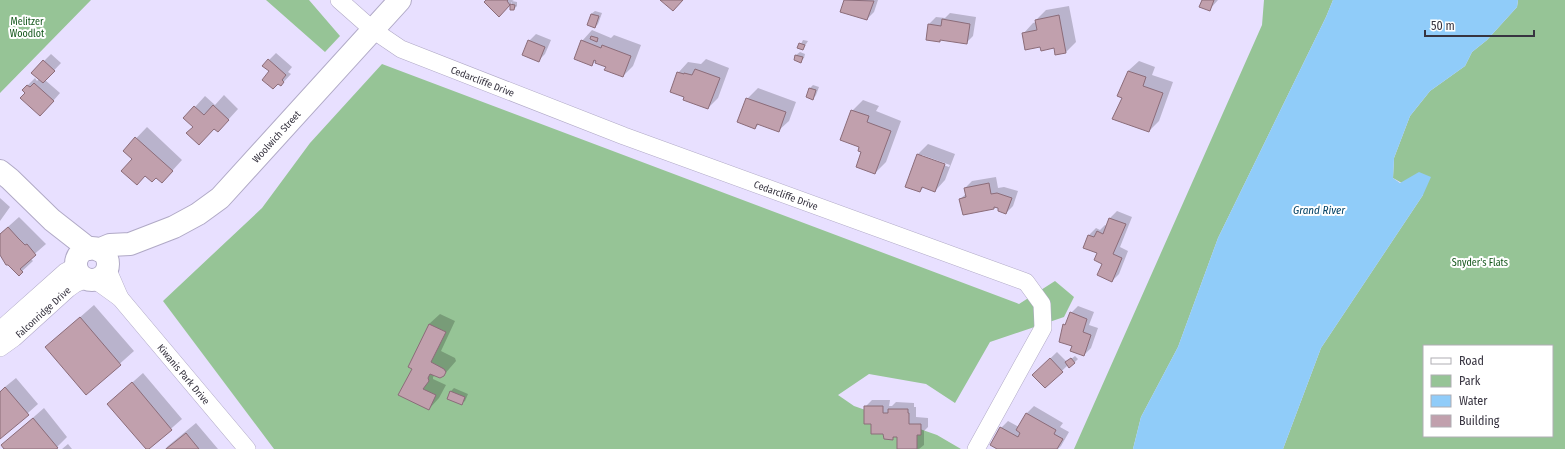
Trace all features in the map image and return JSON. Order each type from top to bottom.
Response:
[{"type":"street","name":"Cedarcliffe Drive","points":[[339,0],[373,30],[401,49],[616,133],[1026,282],[1042,304],[1043,328],[976,449]]},
{"type":"street","name":"Woolwich Street","points":[[92,265],[118,256],[130,244],[174,227],[198,214],[220,198],[400,0]]},
{"type":"street","points":[[0,171],[10,178],[52,220],[66,246],[92,265]]},
{"type":"street","name":"Kiwanis Park Drive","points":[[92,265],[247,449]]},
{"type":"street","name":"Falconridge Drive","points":[[0,330],[65,272],[92,265]]},
{"type":"street","name":"Falconridge Drive","points":[[0,348],[14,338],[75,284],[92,265]]},
{"type":"green space","name":"Melitzer Woodlot","points":[[0,0],[91,0],[0,93]]},
{"type":"green space","points":[[266,0],[309,0],[340,36],[325,52]]},
{"type":"green space","points":[[1264,0],[1333,0],[1218,238],[1178,347],[1141,417],[1133,449],[1074,449],[1262,25]]},
{"type":"green space","name":"Snyder's Flats","points":[[1518,0],[1565,0],[1565,449],[1283,449],[1321,348],[1423,195],[1393,178],[1394,158],[1410,116],[1430,91],[1465,66],[1472,52],[1487,40],[1517,7]]},
{"type":"green space","points":[[382,64],[1019,304],[1055,281],[1074,297],[1064,317],[990,342],[955,403],[926,384],[869,374],[838,395],[854,406],[937,435],[961,449],[274,449],[163,301],[262,208],[310,143]]},
{"type":"water","name":"Grand River","points":[[1333,0],[1518,0],[1517,7],[1487,40],[1472,52],[1465,66],[1430,91],[1410,116],[1394,158],[1393,178],[1400,183],[1419,172],[1431,177],[1423,195],[1321,348],[1283,449],[1133,449],[1141,417],[1178,347],[1218,238]]},
{"type":"building","points":[[486,0],[508,0],[507,1],[510,5],[499,17],[484,2]]},
{"type":"building","points":[[660,0],[683,0],[673,11]]},
{"type":"building","points":[[844,0],[874,1],[867,20],[840,12]]},
{"type":"building","points":[[1202,0],[1214,0],[1210,11],[1199,7]]},
{"type":"building","points":[[510,4],[515,5],[514,10],[510,10]]},
{"type":"building","points":[[591,14],[599,16],[595,28],[587,25]]},
{"type":"building","points":[[1059,15],[1066,53],[1055,55],[1054,48],[1041,51],[1040,47],[1025,50],[1022,33],[1037,30],[1035,20]]},
{"type":"building","points":[[942,19],[970,24],[967,44],[940,40],[940,42],[926,40],[928,24],[941,26]]},
{"type":"building","points":[[591,36],[598,38],[597,42],[590,39]]},
{"type":"building","points":[[528,40],[545,47],[539,62],[522,55]]},
{"type":"building","points":[[581,40],[601,48],[602,45],[631,56],[623,77],[604,70],[606,67],[595,63],[596,61],[594,60],[592,66],[574,59]]},
{"type":"building","points":[[799,43],[805,45],[803,50],[797,48]]},
{"type":"building","points":[[795,55],[803,57],[801,63],[794,60]]},
{"type":"building","points":[[268,59],[286,75],[282,80],[284,82],[281,86],[278,84],[273,89],[262,80],[269,71],[262,66]]},
{"type":"building","points":[[43,60],[55,71],[43,83],[31,73]]},
{"type":"building","points":[[695,69],[720,78],[708,109],[683,100],[684,97],[670,92],[677,72],[692,75]]},
{"type":"building","points":[[1128,71],[1146,77],[1143,86],[1163,93],[1149,132],[1112,119],[1122,98],[1117,96]]},
{"type":"building","points":[[34,83],[54,101],[40,116],[20,98],[25,93],[22,90],[27,85],[30,87]]},
{"type":"building","points":[[809,88],[816,90],[813,100],[806,97]]},
{"type":"building","points":[[746,98],[786,112],[779,132],[757,124],[755,129],[737,122]]},
{"type":"building","points":[[213,105],[229,120],[218,132],[214,129],[199,145],[186,133],[193,127],[183,118],[194,106],[204,115]]},
{"type":"building","points":[[851,110],[869,116],[867,122],[891,131],[875,174],[856,167],[861,152],[858,151],[859,147],[840,140]]},
{"type":"building","points":[[135,137],[173,171],[162,183],[156,178],[152,182],[145,176],[137,185],[121,171],[132,159],[123,151]]},
{"type":"building","points":[[917,154],[945,164],[935,192],[922,187],[920,192],[905,187]]},
{"type":"building","points":[[989,183],[991,194],[997,193],[1012,198],[1006,214],[998,211],[998,208],[994,207],[994,209],[963,215],[959,199],[966,197],[964,188]]},
{"type":"building","points":[[1109,218],[1126,224],[1113,254],[1122,258],[1112,282],[1097,275],[1102,264],[1094,260],[1097,253],[1083,248],[1088,235],[1094,237],[1097,231],[1103,234]]},
{"type":"building","points":[[8,227],[25,245],[27,244],[36,255],[20,269],[23,272],[19,276],[8,265],[6,265],[0,255],[0,234]]},
{"type":"building","points":[[1070,312],[1087,319],[1083,332],[1091,335],[1084,356],[1070,351],[1072,346],[1059,342],[1063,324],[1065,325]]},
{"type":"building","points":[[80,317],[121,365],[86,395],[45,347]]},
{"type":"building","points":[[429,324],[446,332],[431,362],[444,369],[446,372],[444,376],[440,378],[430,374],[428,378],[429,381],[423,389],[436,395],[429,410],[398,395],[412,369],[408,367]]},
{"type":"building","points":[[1050,358],[1063,372],[1045,388],[1032,375]]},
{"type":"building","points":[[1071,358],[1075,363],[1069,368],[1065,362]]},
{"type":"building","points":[[132,382],[172,430],[149,449],[146,449],[107,404]]},
{"type":"building","points":[[5,387],[29,415],[0,439],[0,392]]},
{"type":"building","points":[[450,391],[465,397],[462,405],[447,399]]},
{"type":"building","points":[[864,406],[883,406],[883,413],[888,413],[888,409],[908,409],[909,424],[921,424],[921,435],[917,435],[917,449],[897,449],[897,437],[893,437],[893,440],[884,439],[883,434],[871,434],[871,424],[864,424]]},
{"type":"building","points":[[1026,413],[1056,430],[1054,434],[1063,439],[1057,449],[997,449],[990,445],[1000,427],[1018,437],[1020,433],[1016,430]]},
{"type":"building","points":[[33,418],[58,448],[4,449],[1,445]]},
{"type":"building","points":[[186,433],[199,449],[166,449]]}]
